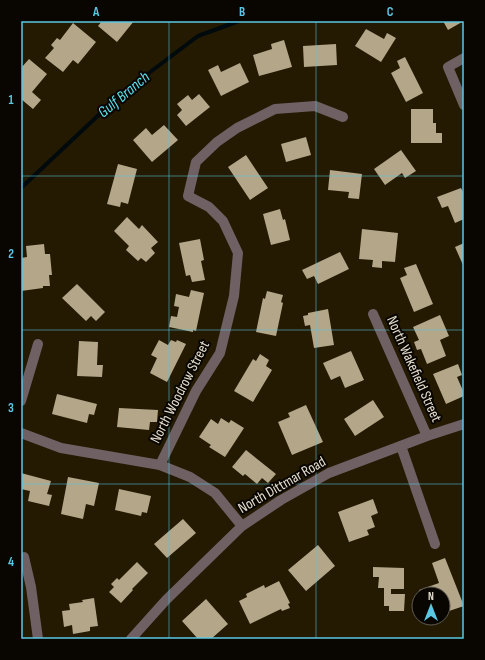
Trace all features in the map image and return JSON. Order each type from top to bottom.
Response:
[{"type":"street","points":[[464,58],[448,67],[464,105]]},
{"type":"street","name":"North Woodrow Street","points":[[160,466],[196,391],[220,353],[234,296],[238,253],[223,221],[209,207],[188,196],[196,162],[217,142],[232,131],[275,109],[315,106],[343,117]]},
{"type":"street","name":"North Wakefield Street","points":[[373,314],[427,436]]},
{"type":"street","points":[[21,401],[38,344]]},
{"type":"street","name":"North Dittmar Road","points":[[131,639],[166,600],[242,526],[281,500],[329,473],[427,436],[464,424]]},
{"type":"street","points":[[21,433],[61,448],[160,466],[190,478],[215,493],[242,526]]},
{"type":"street","points":[[401,446],[435,544]]},
{"type":"street","points":[[24,558],[31,587],[38,639]]},
{"type":"building","points":[[102,21],[134,21],[117,42],[98,26]]},
{"type":"building","points":[[443,21],[461,21],[462,22],[448,30]]},
{"type":"building","points":[[73,23],[96,42],[78,64],[73,60],[63,72],[45,58],[54,48],[51,45],[57,38],[60,40]]},
{"type":"building","points":[[366,29],[384,39],[387,33],[396,38],[381,62],[355,46]]},
{"type":"building","points":[[284,40],[292,67],[259,76],[253,55],[272,49],[271,44]]},
{"type":"building","points":[[336,44],[337,65],[304,67],[303,46]]},
{"type":"building","points":[[405,57],[423,93],[406,102],[391,73],[400,68],[397,61]]},
{"type":"building","points":[[29,59],[47,74],[32,92],[41,100],[33,109],[21,99],[21,68]]},
{"type":"building","points":[[240,63],[249,82],[221,96],[208,70],[218,65],[221,72]]},
{"type":"building","points":[[199,94],[210,107],[186,126],[177,115],[182,110],[177,104],[188,95],[192,100]]},
{"type":"building","points":[[411,109],[433,109],[433,123],[436,123],[436,133],[442,133],[442,143],[411,143]]},
{"type":"building","points":[[164,125],[178,140],[152,162],[133,140],[146,128],[152,135]]},
{"type":"building","points":[[306,137],[311,155],[286,162],[281,144]]},
{"type":"building","points":[[401,150],[416,171],[405,178],[402,173],[385,185],[374,169]]},
{"type":"building","points":[[246,155],[268,188],[250,200],[228,167]]},
{"type":"building","points":[[118,164],[137,169],[128,204],[121,202],[120,207],[107,204]]},
{"type":"building","points":[[330,170],[362,174],[359,199],[348,198],[349,192],[328,190]]},
{"type":"building","points":[[461,188],[464,194],[464,219],[455,223],[448,206],[442,208],[437,197]]},
{"type":"building","points":[[280,209],[283,220],[285,219],[290,240],[271,245],[263,214]]},
{"type":"building","points":[[127,217],[139,229],[142,225],[158,242],[151,248],[155,253],[146,262],[141,258],[138,261],[126,250],[129,246],[114,231]]},
{"type":"building","points":[[362,229],[398,233],[395,262],[382,261],[382,268],[372,267],[373,260],[359,259]]},
{"type":"building","points":[[200,239],[204,260],[201,261],[205,280],[192,282],[190,275],[186,276],[179,243]]},
{"type":"building","points":[[464,243],[464,265],[463,265],[455,247]]},
{"type":"building","points":[[44,244],[45,254],[50,254],[52,275],[49,275],[50,286],[21,291],[21,258],[27,257],[26,246]]},
{"type":"building","points":[[340,252],[349,269],[318,284],[314,276],[307,279],[302,270]]},
{"type":"building","points":[[416,264],[433,304],[414,312],[400,278],[407,275],[404,268]]},
{"type":"building","points":[[77,284],[105,312],[96,321],[91,316],[86,321],[62,298]]},
{"type":"building","points":[[191,290],[204,293],[196,331],[193,330],[193,332],[169,327],[171,316],[177,317],[179,307],[174,306],[176,294],[189,297]]},
{"type":"building","points":[[267,291],[283,295],[281,302],[283,303],[276,336],[256,332],[263,298],[265,299]]},
{"type":"building","points":[[328,309],[334,345],[314,348],[310,325],[305,326],[303,316],[308,315],[308,313]]},
{"type":"building","points":[[440,315],[449,336],[440,340],[446,356],[427,364],[421,349],[417,350],[414,342],[419,340],[413,327]]},
{"type":"building","points":[[159,340],[168,345],[171,340],[176,342],[177,340],[186,344],[167,382],[150,373],[157,358],[151,355]]},
{"type":"building","points":[[79,341],[98,342],[97,365],[103,365],[102,377],[77,376]]},
{"type":"building","points":[[351,351],[364,380],[345,388],[340,376],[331,380],[323,363]]},
{"type":"building","points":[[260,354],[269,360],[266,366],[272,370],[253,402],[234,391],[253,359],[256,361]]},
{"type":"building","points":[[458,364],[462,375],[457,377],[464,396],[446,404],[433,374]]},
{"type":"building","points":[[57,394],[97,404],[94,415],[89,414],[87,423],[52,414]]},
{"type":"building","points":[[373,400],[384,417],[355,436],[344,419]]},
{"type":"building","points":[[306,405],[323,442],[292,455],[278,422],[290,417],[288,413]]},
{"type":"building","points":[[119,408],[158,410],[157,422],[150,422],[149,430],[117,427]]},
{"type":"building","points":[[221,418],[229,423],[231,420],[244,428],[225,457],[209,447],[211,445],[199,437],[211,419],[218,424]]},
{"type":"building","points":[[246,450],[276,474],[268,483],[262,478],[257,484],[245,474],[243,476],[232,467]]},
{"type":"building","points":[[21,473],[51,481],[47,494],[52,495],[49,506],[28,501],[30,491],[21,489]]},
{"type":"building","points":[[68,477],[99,483],[94,506],[86,504],[83,519],[61,514]]},
{"type":"building","points":[[119,489],[151,496],[147,513],[142,512],[141,516],[115,510]]},
{"type":"building","points":[[373,499],[378,513],[371,516],[375,527],[367,530],[369,535],[349,542],[338,512]]},
{"type":"building","points":[[183,519],[196,533],[167,558],[154,544]]},
{"type":"building","points":[[318,545],[335,566],[306,591],[288,570]]},
{"type":"building","points":[[445,558],[464,606],[451,610],[451,586],[430,586],[439,583],[432,563]]},
{"type":"building","points":[[137,562],[148,573],[121,603],[109,592],[114,587],[111,584],[117,578],[119,580]]},
{"type":"building","points":[[373,567],[404,568],[404,589],[391,589],[391,594],[405,594],[404,611],[389,611],[389,606],[384,606],[384,588],[378,588],[379,577],[373,577]]},
{"type":"building","points":[[279,581],[290,603],[288,604],[290,608],[282,611],[281,609],[250,624],[239,601],[247,597],[246,594],[264,585],[265,588]]},
{"type":"building","points":[[94,598],[98,626],[90,627],[90,631],[73,634],[72,625],[64,627],[62,611],[70,610],[69,604],[83,602],[82,600]]},
{"type":"building","points":[[206,599],[228,624],[211,639],[198,639],[182,621]]},
{"type":"waterway","name":"Gulf Branch","points":[[21,188],[121,94],[198,36],[239,21]]}]
